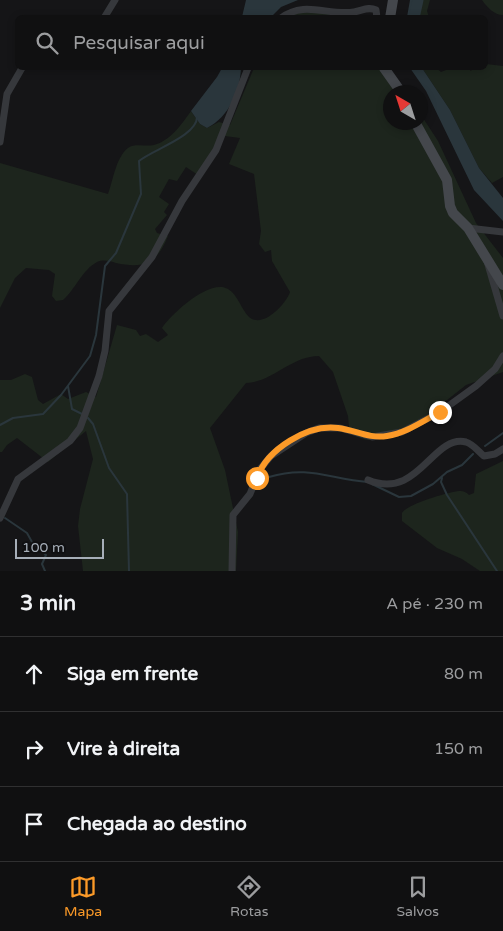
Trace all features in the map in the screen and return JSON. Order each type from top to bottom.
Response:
[{"type":"street","points":[[106,15],[114,0]]},
{"type":"street","points":[[390,15],[393,0]]},
{"type":"street","points":[[285,15],[294,9],[311,7],[353,12],[371,8],[376,10],[377,15]]},
{"type":"street","points":[[0,142],[7,94],[21,70]]},
{"type":"street","points":[[0,518],[18,479],[70,441],[80,428],[99,376],[105,351],[109,311],[152,257],[182,201],[216,150],[247,70]]},
{"type":"street","points":[[385,70],[396,85]]},
{"type":"street","points":[[419,130],[447,180],[450,206],[453,213],[468,228],[503,285]]},
{"type":"street","points":[[468,228],[503,232]]},
{"type":"street","points":[[487,260],[486,266],[503,316]]},
{"type":"street","points":[[232,571],[233,515],[250,494],[260,469],[271,456],[306,433],[319,428],[340,428],[372,437],[402,432],[440,412],[476,386],[496,369],[503,356]]},
{"type":"street","points":[[368,480],[381,485],[400,482],[418,472],[449,444],[459,441],[467,442],[484,456],[503,450]]},
{"type":"shaded area","points":[[246,0],[298,0],[281,7],[273,15],[242,15]]},
{"type":"shaded area","points":[[410,0],[418,0],[414,15],[407,15]]},
{"type":"shaded area","points":[[418,0],[430,0],[427,11],[428,15],[415,15]]},
{"type":"shaded area","points":[[482,0],[503,0],[503,15],[488,8]]},
{"type":"shaded area","points":[[305,8],[348,15],[294,15]]},
{"type":"shaded area","points":[[488,64],[503,66],[503,177],[492,183],[479,168],[450,110],[423,70],[438,70],[441,72],[446,70],[488,70]]},
{"type":"shaded area","points":[[221,70],[241,70],[236,94],[232,102],[221,117],[207,128],[200,124],[191,111]]},
{"type":"shaded area","points":[[253,70],[380,70],[390,85],[383,85],[383,130],[428,130],[428,126],[438,141],[476,223],[503,258],[503,372],[466,385],[418,423],[385,438],[366,440],[355,436],[349,427],[348,416],[333,372],[319,356],[300,360],[256,382],[246,383],[210,428],[225,470],[238,532],[236,571],[83,571],[78,526],[80,509],[93,459],[86,431],[48,462],[17,438],[0,452],[0,380],[11,380],[25,374],[32,377],[38,400],[43,404],[61,394],[68,399],[86,392],[96,397],[117,325],[136,330],[140,336],[146,334],[158,342],[168,335],[162,328],[174,314],[192,299],[211,288],[220,287],[228,289],[249,317],[255,320],[267,318],[284,303],[290,292],[272,261],[271,250],[265,252],[259,244],[261,231],[254,174],[229,164],[240,138],[225,136],[201,177],[186,167],[177,181],[169,179],[159,197],[169,204],[164,212],[167,215],[155,229],[157,233],[168,236],[159,252],[149,262],[126,265],[106,261],[97,262],[87,270],[63,300],[56,301],[52,296],[55,274],[49,270],[26,268],[15,278],[0,308],[0,163],[108,194],[118,163],[128,148],[137,145],[148,146],[160,143],[180,126],[191,111],[200,124],[207,128],[219,122],[230,125]]},
{"type":"shaded area","points":[[411,70],[423,70],[450,110],[479,168],[503,198],[503,221],[474,190],[428,95],[428,85],[422,85]]},
{"type":"shaded area","points":[[503,461],[503,571],[480,571],[462,559],[437,548],[402,521],[402,513],[420,502],[459,491],[464,491],[469,495],[474,493],[476,474]]},
{"type":"waterway","points":[[415,15],[418,0]]},
{"type":"waterway","points":[[0,425],[13,418],[43,414],[61,395],[90,356],[96,335],[105,266],[116,253],[141,194],[139,161],[190,130],[195,124],[197,117]]},
{"type":"waterway","points":[[68,386],[72,409],[82,414]]},
{"type":"waterway","points":[[88,418],[93,424],[109,468],[127,494],[129,571]]},
{"type":"waterway","points":[[485,446],[503,433]]},
{"type":"waterway","points":[[372,484],[399,497],[411,496],[433,484],[447,472],[462,465],[473,454]]},
{"type":"waterway","points":[[269,477],[296,472],[368,482]]},
{"type":"waterway","points":[[442,478],[441,482],[447,495],[497,571]]},
{"type":"waterway","points":[[5,518],[27,533],[32,542],[46,555],[42,564],[45,571]]},
{"type":"route","points":[[257,478],[260,469],[271,456],[312,430],[340,428],[372,437],[387,436],[402,432],[440,412]]}]
